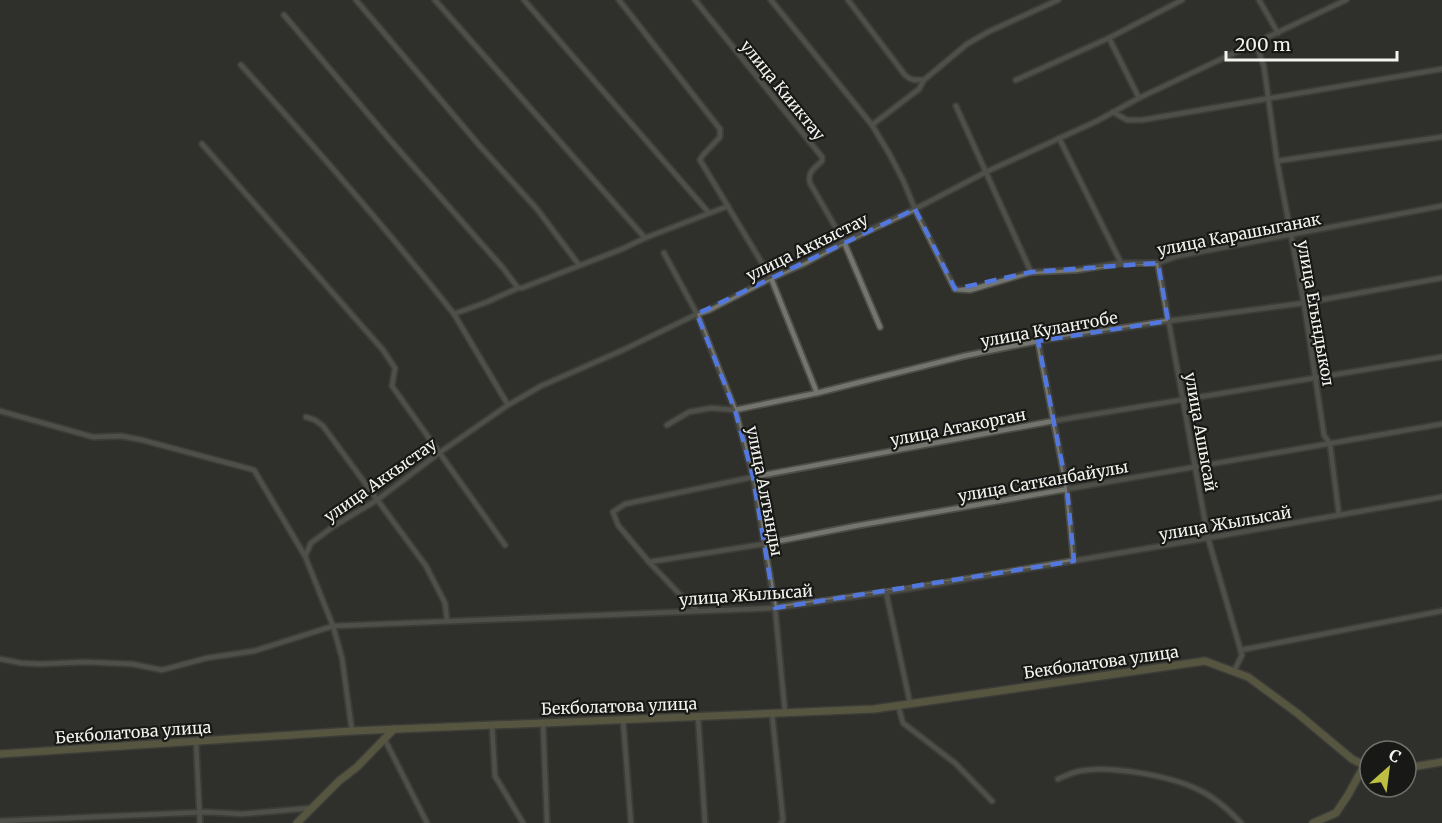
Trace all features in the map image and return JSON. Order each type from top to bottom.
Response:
[{"type":"street","points":[[356,0],[479,145],[537,209],[579,265]]},
{"type":"street","points":[[435,0],[645,237]]},
{"type":"street","points":[[524,0],[709,213]]},
{"type":"street","points":[[619,0],[720,129],[720,137],[700,160],[771,278],[817,393]]},
{"type":"street","name":"улица Кииктау","points":[[695,0],[822,158],[808,177],[810,183],[844,242],[880,327]]},
{"type":"street","name":"улица Карашыганак","points":[[771,0],[872,125],[891,155],[955,289],[970,290],[1031,272],[1076,270],[1121,263],[1158,263],[1178,256],[1442,206]]},
{"type":"street","points":[[848,0],[905,75],[916,81],[924,80]]},
{"type":"street","points":[[872,125],[919,89],[924,80],[968,44],[988,32],[1058,0]]},
{"type":"street","points":[[1016,80],[1109,38],[1182,0]]},
{"type":"street","points":[[1258,0],[1278,33]]},
{"type":"street","name":"улица Аккыстау","points":[[305,555],[311,543],[334,526],[377,500],[508,405],[541,386],[709,310],[986,172],[1097,121],[1139,98],[1346,0]]},
{"type":"street","points":[[285,15],[518,288]]},
{"type":"street","points":[[1109,38],[1139,98]]},
{"type":"street","name":"улица Егындыкол","points":[[1256,43],[1264,67],[1277,161],[1304,303],[1324,435],[1330,444],[1339,515]]},
{"type":"street","points":[[241,65],[316,148],[454,314],[508,405]]},
{"type":"street","points":[[1112,112],[1127,120],[1142,120],[1442,69]]},
{"type":"street","points":[[956,106],[1031,272]]},
{"type":"street","points":[[1277,161],[1442,137]]},
{"type":"street","points":[[1059,138],[1121,263]]},
{"type":"street","points":[[202,144],[383,350],[395,368],[392,386],[505,545]]},
{"type":"street","points":[[454,314],[728,206]]},
{"type":"street","name":"улица Алтынды","points":[[664,254],[697,314],[735,410],[753,477],[775,608],[785,712]]},
{"type":"street","name":"улица Ашысай","points":[[1158,263],[1208,538],[1241,650]]},
{"type":"street","name":"улица Кулантобе","points":[[667,424],[689,412],[711,408],[735,410],[817,393],[964,356],[1038,341],[1304,303],[1442,278]]},
{"type":"street","points":[[1038,341],[1067,489],[1074,561]]},
{"type":"street","name":"улица Атакорган","points":[[698,611],[649,562],[618,525],[613,512],[625,504],[753,477],[1053,421],[1442,357]]},
{"type":"street","points":[[0,411],[93,437],[122,436],[142,440],[254,470],[305,555],[333,626],[342,658],[352,731]]},
{"type":"street","points":[[306,417],[323,426],[426,566],[445,603],[447,621]]},
{"type":"street","name":"улица Сатканбайулы","points":[[649,562],[764,544],[855,526],[1442,424]]},
{"type":"street","name":"улица Жылысай","points":[[0,659],[40,664],[85,662],[132,664],[162,670],[207,658],[254,651],[333,626],[775,608],[1074,561],[1442,497]]},
{"type":"street","points":[[886,592],[910,704]]},
{"type":"street","points":[[1234,671],[1242,655],[1241,650],[1442,611]]},
{"type":"street","name":"Бекболатова улица","points":[[0,754],[352,731],[874,709],[1205,661],[1248,677],[1358,762]]},
{"type":"street","points":[[898,705],[903,723],[956,762],[992,801]]},
{"type":"street","points":[[772,713],[783,820],[781,823]]},
{"type":"street","points":[[698,716],[705,823]]},
{"type":"street","points":[[623,719],[631,823]]},
{"type":"street","points":[[543,723],[547,823]]},
{"type":"street","points":[[492,725],[495,776],[523,823]]},
{"type":"street","points":[[300,822],[311,808],[357,767],[394,729]]},
{"type":"street","points":[[384,738],[427,823]]},
{"type":"street","points":[[196,742],[200,823]]},
{"type":"street","points":[[1418,766],[1442,762]]},
{"type":"street","points":[[1058,779],[1079,771],[1116,769],[1167,779],[1197,789],[1227,807],[1240,823]]},
{"type":"street","points":[[1313,823],[1336,813],[1358,780]]},
{"type":"street","points":[[0,821],[199,812],[242,814],[311,808]]},
{"type":"highlighted area","points":[[915,209],[955,289],[1031,272],[1158,263],[1168,321],[1038,341],[1067,489],[1074,561],[775,608],[753,477],[735,410],[697,314]]}]
